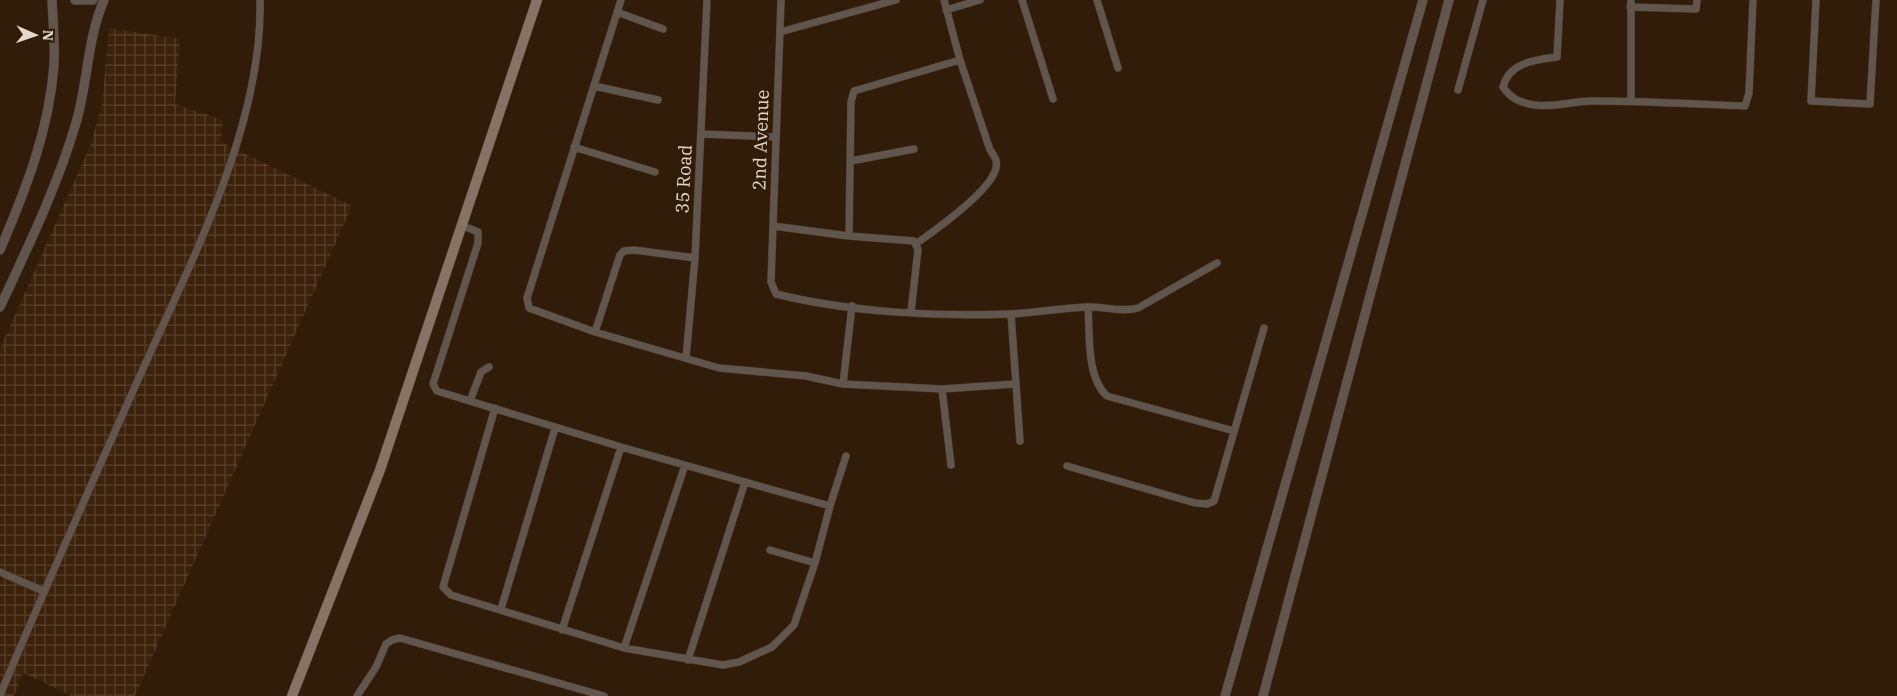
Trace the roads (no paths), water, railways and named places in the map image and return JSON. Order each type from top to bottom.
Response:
[{"type":"main road","points":[[292,696],[380,470],[537,0]]},
{"type":"street","points":[[0,250],[24,194],[45,127],[54,64],[52,0]]},
{"type":"street","points":[[75,0],[94,0]]},
{"type":"street","points":[[0,307],[57,182],[65,159],[82,99],[91,38],[104,0]]},
{"type":"street","points":[[0,695],[43,591],[199,246],[224,184],[244,115],[254,68],[260,24],[260,0]]},
{"type":"street","points":[[621,0],[527,298],[527,303],[533,310],[595,332],[720,368],[806,376],[843,384],[942,389],[1015,384]]},
{"type":"street","name":"35 Road","points":[[686,358],[695,258],[707,0]]},
{"type":"street","name":"2nd Avenue","points":[[781,0],[770,282],[776,294],[852,306]]},
{"type":"street","points":[[780,32],[896,0]]},
{"type":"street","points":[[911,312],[917,243],[970,201],[991,179],[996,167],[996,159],[990,150],[960,60],[944,0]]},
{"type":"street","points":[[946,10],[980,0]]},
{"type":"street","points":[[1022,0],[1053,99]]},
{"type":"street","points":[[1097,0],[1118,68]]},
{"type":"street","points":[[1224,696],[1423,0]]},
{"type":"street","points":[[1263,696],[1449,0]]},
{"type":"street","points":[[1458,90],[1483,0]]},
{"type":"street","points":[[1560,0],[1557,57],[1522,62],[1505,80],[1504,87],[1510,97],[1519,102],[1537,106],[1575,101],[1631,101],[1745,106],[1749,93],[1753,0]]},
{"type":"street","points":[[1631,101],[1630,4],[1696,9],[1697,0]]},
{"type":"street","points":[[1816,0],[1811,101],[1870,104],[1876,0]]},
{"type":"street","points":[[618,12],[663,29]]},
{"type":"street","points":[[849,236],[851,102],[854,91],[960,60]]},
{"type":"street","points":[[594,86],[658,100]]},
{"type":"street","points":[[701,134],[776,137]]},
{"type":"street","points":[[574,148],[655,172]]},
{"type":"street","points":[[851,161],[914,148]]},
{"type":"street","points":[[461,225],[478,232],[478,243],[433,384],[437,391],[555,428],[830,506]]},
{"type":"street","points":[[773,226],[849,236],[910,240],[917,243]]},
{"type":"street","points":[[595,332],[620,255],[624,251],[634,250],[695,258]]},
{"type":"street","points":[[843,384],[852,306],[911,312],[1011,314],[1088,306],[1129,310],[1138,308],[1217,263]]},
{"type":"street","points":[[1088,306],[1093,376],[1100,390],[1107,396],[1234,431]]},
{"type":"street","points":[[1011,314],[1020,441]]},
{"type":"street","points":[[1067,466],[1207,504],[1214,501],[1218,494],[1264,328]]},
{"type":"street","points":[[470,401],[481,372],[489,367]]},
{"type":"street","points":[[942,389],[951,465]]},
{"type":"street","points":[[495,408],[443,587],[451,596],[501,609],[562,630],[624,648],[723,665],[739,662],[772,648],[794,625],[815,563],[846,456]]},
{"type":"street","points":[[501,609],[555,428]]},
{"type":"street","points":[[562,630],[621,447]]},
{"type":"street","points":[[624,648],[685,465]]},
{"type":"street","points":[[688,660],[745,482]]},
{"type":"street","points":[[770,550],[815,563]]},
{"type":"street","points":[[0,572],[43,591]]},
{"type":"street","points":[[357,696],[376,667],[386,644],[400,638],[604,696]]}]
